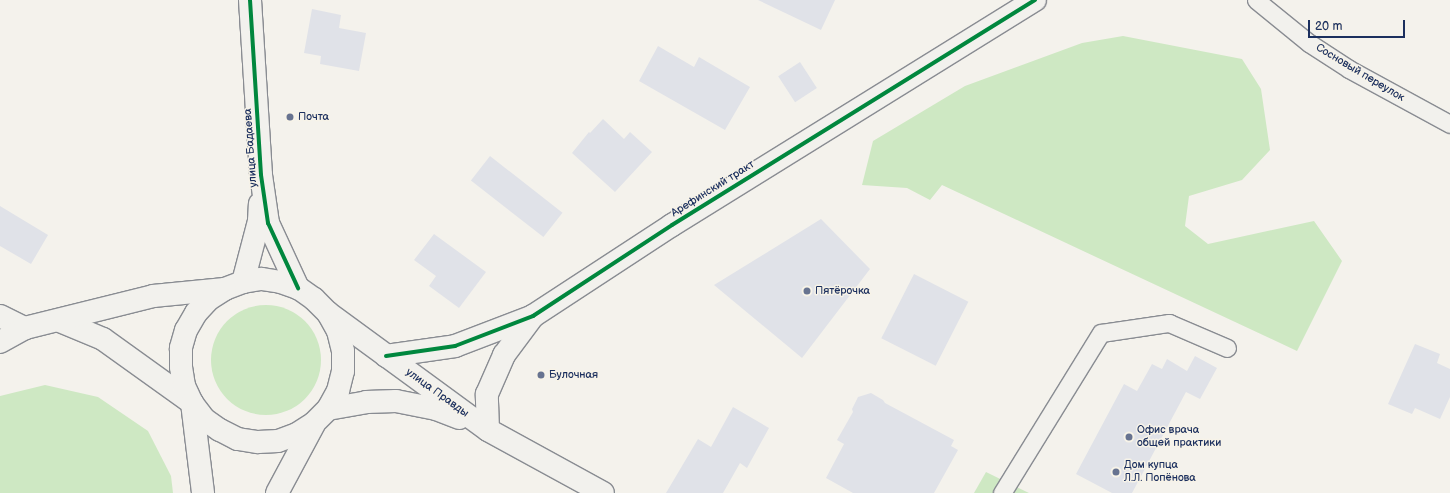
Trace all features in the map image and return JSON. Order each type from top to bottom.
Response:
[{"type":"street","name":"улица Бадаева","points":[[250,0],[261,175],[268,223],[298,288]]},
{"type":"street","name":"Арефинский тракт","points":[[386,356],[455,346],[533,316],[672,225],[1035,0]]},
{"type":"street","name":"улица Бадаева","points":[[234,285],[260,221],[261,175]]},
{"type":"street","points":[[0,342],[25,328],[154,296],[234,285],[261,279],[280,282],[298,288],[314,299],[328,313],[340,338],[343,351],[343,371],[338,391],[321,416],[277,493]]},
{"type":"street","points":[[234,285],[209,300],[196,313],[186,330],[181,348],[181,367],[184,386],[192,403],[204,419],[220,430],[238,439],[258,442],[278,441],[297,434],[321,416]]},
{"type":"street","name":"улица Правды","points":[[328,313],[488,430]]},
{"type":"street","points":[[0,316],[25,328]]},
{"type":"street","points":[[488,430],[488,394],[504,355],[533,316]]},
{"type":"street","points":[[60,320],[103,339],[192,403],[203,493]]},
{"type":"street","name":"улица Правды","points":[[321,416],[366,402],[396,401],[436,408],[488,430],[603,493]]},
{"type":"lane","name":"Сосновый переулок","points":[[1256,0],[1309,43],[1349,69],[1450,124]]},
{"type":"lane","points":[[1002,493],[1101,333],[1169,323],[1227,348]]},
{"type":"green space","points":[[1123,36],[1242,59],[1261,89],[1270,150],[1242,180],[1189,196],[1185,226],[1208,244],[1314,221],[1342,261],[1297,351],[942,185],[930,200],[907,188],[862,185],[873,141],[965,86],[1082,43]]},
{"type":"green space","points":[[266,305],[277,306],[287,310],[305,321],[316,339],[320,349],[320,371],[316,381],[305,399],[287,410],[277,414],[266,415],[255,414],[245,410],[227,399],[216,381],[212,371],[211,360],[212,349],[216,339],[227,321],[245,310],[255,306]]},
{"type":"green space","points":[[45,385],[98,397],[148,431],[171,476],[173,493],[0,493],[0,396]]},
{"type":"green space","points":[[986,472],[1029,493],[974,493]]},
{"type":"building","points":[[758,0],[835,0],[821,30]]},
{"type":"building","points":[[312,9],[341,15],[339,28],[366,33],[359,71],[320,64],[321,56],[304,53]]},
{"type":"building","points":[[658,46],[694,67],[699,57],[750,87],[725,130],[639,81]]},
{"type":"building","points":[[800,62],[817,88],[795,102],[778,76]]},
{"type":"building","points":[[603,119],[624,139],[630,132],[652,152],[615,192],[572,153],[589,132],[590,133]]},
{"type":"building","points":[[490,156],[562,213],[543,237],[471,180]]},
{"type":"building","points":[[0,206],[48,235],[31,264],[0,246]]},
{"type":"building","points":[[821,219],[870,269],[802,358],[714,285]]},
{"type":"building","points":[[434,234],[486,272],[459,308],[429,286],[436,276],[414,260]]},
{"type":"building","points":[[914,274],[968,302],[936,366],[881,338]]},
{"type":"building","points":[[1415,344],[1440,354],[1437,363],[1450,369],[1450,397],[1440,419],[1415,408],[1412,414],[1388,404]]},
{"type":"building","name":"Офис врача общей практики","points":[[1195,356],[1217,368],[1200,399],[1186,392],[1132,493],[1112,493],[1076,474],[1124,384],[1137,391],[1152,364],[1162,369],[1167,359],[1187,371]]},
{"type":"building","points":[[871,393],[883,400],[885,403],[954,440],[951,446],[958,450],[934,493],[853,493],[826,478],[844,444],[837,440],[853,412],[852,409],[858,397]]},
{"type":"building","points":[[733,407],[769,428],[747,468],[740,463],[723,493],[666,493],[698,439],[711,447]]},
{"type":"cycle path","points":[[250,0],[261,175],[268,223],[298,288]]},
{"type":"cycle path","points":[[386,356],[455,346],[533,316],[672,225],[1035,0]]},
{"type":"place","name":"Почта","points":[[290,117]]},
{"type":"place","name":"Пятёрочка","points":[[807,291]]},
{"type":"place","name":"Булочная","points":[[541,375]]},
{"type":"place","name":"Офис врача общей практики","points":[[1129,437]]},
{"type":"place","name":"Дом купца Л.Л. Попёнова","points":[[1116,472]]}]
